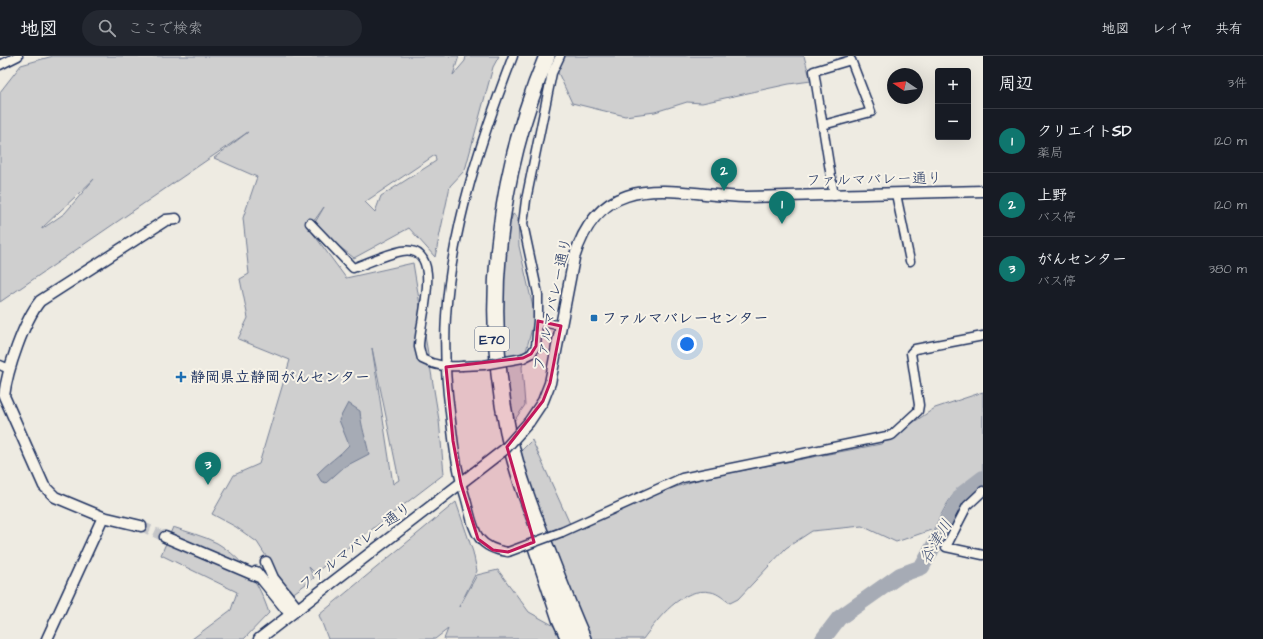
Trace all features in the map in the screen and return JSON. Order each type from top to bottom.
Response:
[{"type":"highway","name":"E70","points":[[541,56],[522,110],[507,164],[497,221],[492,270],[492,337],[496,389],[505,440],[528,523],[566,616],[583,639]]},
{"type":"highway","name":"E70","points":[[547,56],[525,119],[512,167],[502,222],[497,271],[496,337],[501,389],[509,438],[566,616],[569,639]]},
{"type":"street","points":[[0,65],[18,56]]},
{"type":"street","points":[[513,56],[475,170],[454,256],[446,316],[446,367],[453,441],[461,484],[478,539],[493,550],[508,552],[562,532],[682,478],[892,435],[918,411],[919,405],[911,353],[915,348],[983,336]]},
{"type":"street","points":[[310,223],[353,268],[403,251],[416,252],[423,257],[428,283],[419,347],[422,359],[433,364],[446,367],[484,365],[523,358],[531,354],[536,346],[538,294],[523,224],[526,200],[552,73],[560,56]]},
{"type":"street","points":[[823,125],[871,112],[851,60],[814,71],[834,196]]},
{"type":"street","name":"ファルマバレー通り","points":[[259,639],[293,611],[474,474],[504,449],[529,422],[542,401],[550,383],[574,258],[580,238],[598,213],[611,202],[627,195],[642,191],[660,190],[713,196],[746,197],[834,196],[983,191]]},
{"type":"street","points":[[896,194],[910,261]]},
{"type":"street","points":[[141,526],[104,517],[55,497],[44,486],[4,396],[4,367],[33,310],[40,301],[166,220],[176,219]]},
{"type":"street","points":[[538,321],[561,326]]},
{"type":"street","points":[[983,491],[967,506],[946,547],[983,555]]},
{"type":"street","points":[[47,639],[104,517]]},
{"type":"street","points":[[165,537],[257,574],[293,611]]},
{"type":"street","points":[[257,574],[266,562],[273,578],[293,611]]},
{"type":"highlighted area","points":[[538,321],[561,326],[550,383],[543,401],[507,447],[534,542],[508,552],[493,550],[478,539],[461,484],[453,441],[446,367],[523,358],[531,354],[536,346]]},
{"type":"shaded area","points":[[53,56],[459,56],[453,75],[465,61],[466,56],[499,56],[493,67],[465,170],[450,186],[435,257],[409,228],[354,258],[313,226],[324,207],[309,228],[346,278],[413,263],[439,420],[444,474],[315,573],[309,567],[314,578],[291,595],[257,542],[236,527],[212,514],[234,475],[259,464],[290,360],[238,339],[248,318],[240,279],[249,274],[243,218],[257,177],[214,158],[248,132],[0,302],[0,92],[21,65]],"holes":[[[435,155],[436,161],[381,196],[375,212],[365,202]],[[94,179],[65,213],[42,228]],[[372,348],[399,480],[393,484]]]},
{"type":"shaded area","points":[[558,56],[804,56],[811,81],[789,84],[702,103],[687,102],[655,112],[625,116],[572,103],[555,66]]},
{"type":"shaded area","points":[[513,214],[518,218],[519,246],[535,316],[522,367],[525,405],[512,424],[501,336],[506,235]]},
{"type":"shaded area","points":[[983,392],[983,473],[965,483],[958,489],[943,511],[934,529],[896,542],[862,526],[812,531],[786,548],[738,599],[730,603],[719,595],[711,592],[700,591],[690,594],[681,599],[663,614],[643,639],[444,639],[448,629],[435,639],[328,639],[319,615],[456,502],[473,552],[477,571],[459,607],[477,575],[498,570],[529,612],[558,628],[548,543],[637,500],[703,478],[881,444],[935,408]]},
{"type":"shaded area","points":[[348,403],[360,411],[362,427],[369,454],[344,467],[326,483],[321,481],[317,474],[342,453],[349,445],[339,420]]},
{"type":"shaded area","points":[[532,440],[570,524],[543,533],[517,455]]},
{"type":"shaded area","points":[[173,527],[217,543],[236,557],[256,582],[269,613],[244,639],[192,639],[231,610],[237,592],[161,555]]},
{"type":"waterway","name":"谷津川","points":[[823,639],[839,618],[900,575],[922,567],[962,494],[983,478]]},
{"type":"tunnel","points":[[141,526],[165,537]]},
{"type":"place","name":"上野","points":[[724,191]]},
{"type":"place","name":"クリエイトSD","points":[[782,224]]},
{"type":"place","name":"ファルマバレーセンター","points":[[594,318]]},
{"type":"place","name":"静岡県立静岡がんセンター","points":[[181,377]]},
{"type":"place","name":"がんセンター","points":[[208,485]]}]
